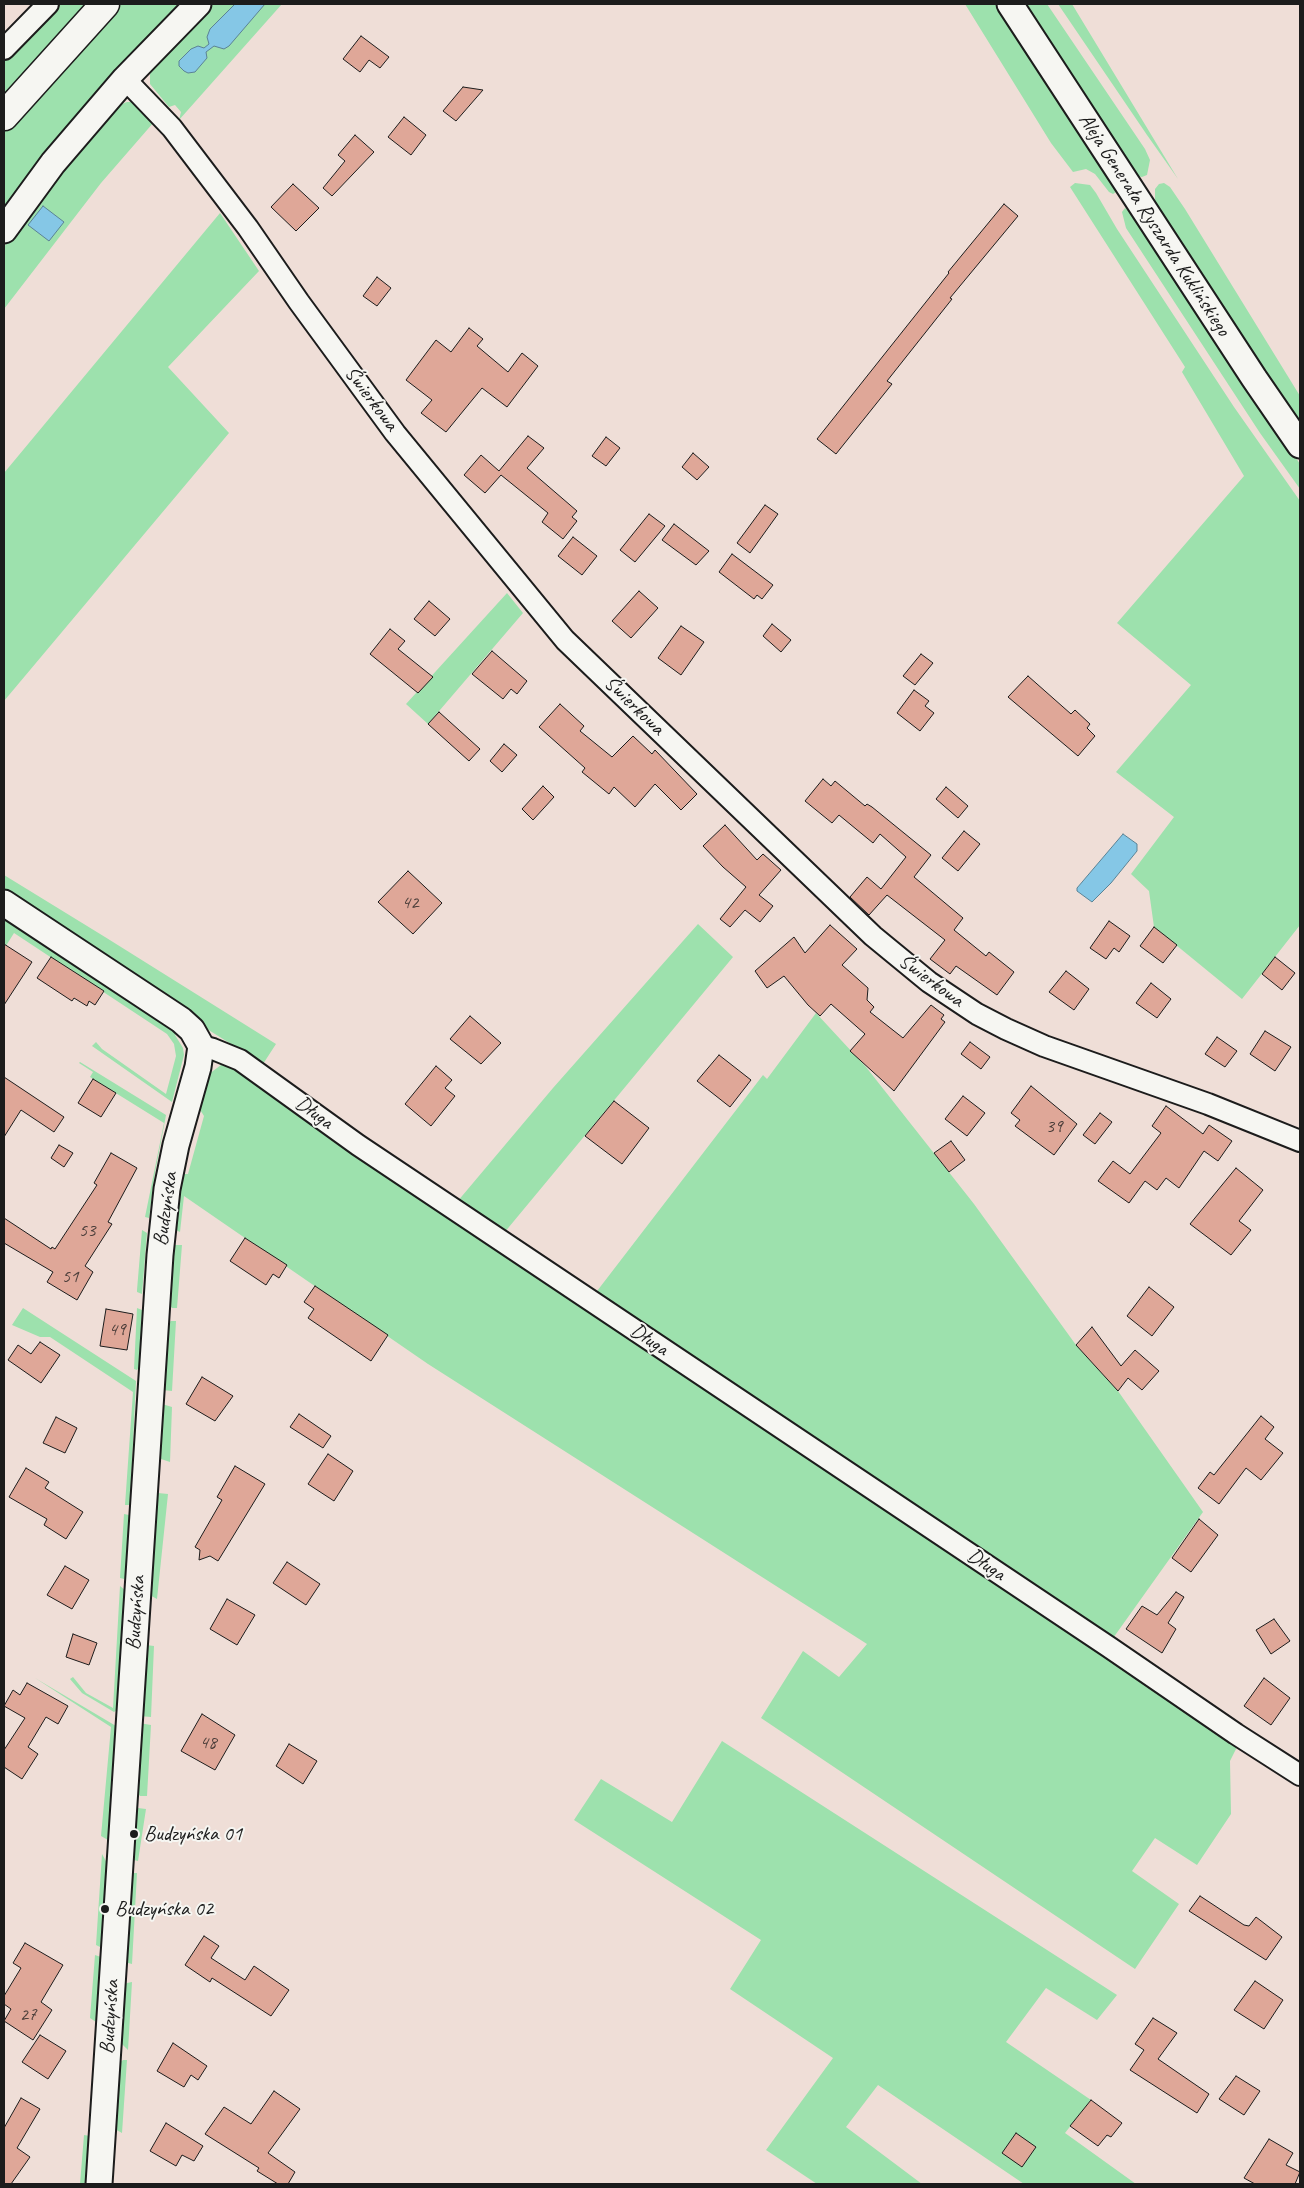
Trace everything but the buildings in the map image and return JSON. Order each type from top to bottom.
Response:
[{"type":"main road","points":[[4,116],[105,4]]},
{"type":"street","points":[[4,49],[48,4]]},
{"type":"street","points":[[4,230],[53,163],[125,79],[198,4]]},
{"type":"street","name":"Aleja Generała Ryszarda Kuklińskiego","points":[[1010,4],[1254,378],[1300,445]]},
{"type":"street","name":"Świerkowa","points":[[125,79],[172,128],[248,228],[299,302],[395,433],[565,640],[873,936],[929,982],[977,1014],[1006,1029],[1044,1046],[1208,1104],[1300,1141]]},
{"type":"street","points":[[4,903],[181,1020],[192,1030],[201,1046]]},
{"type":"street","name":"Długa","points":[[201,1046],[240,1060],[366,1151],[1300,1775]]},
{"type":"street","name":"Budzyńska","points":[[99,2184],[160,1255],[167,1189],[176,1145],[198,1067],[201,1046]]},
{"type":"green space","points":[[58,4],[92,4],[4,104],[4,59]]},
{"type":"green space","points":[[119,4],[181,4],[146,39],[74,118],[4,211],[4,130]]},
{"type":"green space","points":[[211,4],[282,4],[179,120],[181,112],[175,105],[169,107],[150,84],[150,69]]},
{"type":"green space","points":[[965,4],[996,4],[1115,186],[1116,192],[1113,194],[1109,192],[1095,174],[1086,169],[1073,172],[1051,143]]},
{"type":"green space","points":[[1023,4],[1047,4],[1145,149],[1150,160],[1147,175],[1142,177],[1136,176]]},
{"type":"green space","points":[[1058,4],[1072,4],[1178,179],[1147,135]]},
{"type":"green space","points":[[127,102],[136,102],[154,122],[101,183],[4,309],[4,247],[92,131],[117,106]]},
{"type":"green space","points":[[1075,183],[1090,185],[1096,193],[1117,229],[1234,407],[1300,501],[1300,925],[1242,999],[1154,927],[1149,891],[1131,874],[1174,817],[1116,772],[1191,685],[1117,623],[1244,476],[1182,372],[1185,367],[1070,187]]},
{"type":"green space","points":[[1164,183],[1170,187],[1185,209],[1300,396],[1300,424],[1231,322],[1155,202],[1155,189],[1159,184]]},
{"type":"green space","points":[[1125,208],[1130,211],[1300,464],[1300,489],[1260,433],[1126,228],[1122,212]]},
{"type":"green space","points":[[220,213],[259,271],[168,367],[229,433],[4,701],[4,473]]},
{"type":"green space","points":[[507,593],[523,613],[428,724],[406,704]]},
{"type":"green space","points":[[4,875],[276,1044],[263,1064],[207,1029],[191,1012],[4,891]]},
{"type":"green space","points":[[4,915],[177,1031],[175,1035],[183,1048],[184,1055],[172,1102],[92,1046],[96,1042],[102,1049],[166,1094],[176,1056],[174,1044],[167,1034],[14,933],[4,949]]},
{"type":"green space","points":[[698,924],[733,957],[504,1233],[457,1202],[553,1088]]},
{"type":"green space","points":[[816,1013],[866,1067],[974,1204],[1076,1345],[1118,1391],[1203,1512],[1111,1641],[594,1295],[763,1075],[767,1079]]},
{"type":"green space","points":[[80,1062],[166,1115],[149,1218],[145,1217],[164,1123],[90,1077],[93,1072]]},
{"type":"green space","points":[[221,1065],[236,1068],[1238,1745],[1230,1761],[1231,1814],[1197,1865],[1155,1838],[1132,1871],[1179,1904],[1135,1969],[761,1718],[803,1651],[839,1677],[867,1644],[428,1364],[184,1196],[180,1232],[170,1227],[177,1179],[183,1174],[188,1174],[204,1116],[197,1105],[209,1074]]},
{"type":"green space","points":[[142,1230],[147,1233],[142,1294],[137,1292],[137,1290]]},
{"type":"green space","points":[[175,1245],[182,1245],[177,1308],[172,1308],[166,1301],[169,1251]]},
{"type":"green space","points":[[23,1308],[136,1381],[130,1505],[125,1505],[133,1392],[50,1337],[40,1337],[12,1325]]},
{"type":"green space","points":[[137,1308],[142,1310],[140,1365],[137,1370],[134,1369]]},
{"type":"green space","points":[[171,1321],[176,1321],[172,1391],[162,1390],[164,1327]]},
{"type":"green space","points":[[162,1404],[172,1407],[170,1462],[158,1458]]},
{"type":"green space","points":[[158,1493],[168,1494],[157,1599],[146,1593],[153,1497]]},
{"type":"green space","points":[[124,1514],[129,1515],[129,1520],[124,1579],[120,1578]]},
{"type":"green space","points":[[120,1586],[125,1590],[117,1710],[114,1712],[82,1693],[70,1679],[73,1677],[86,1693],[113,1708]]},
{"type":"green space","points":[[146,1645],[154,1646],[151,1717],[139,1716]]},
{"type":"green space","points":[[35,1678],[116,1726],[108,1840],[101,1836],[111,1727]]},
{"type":"green space","points":[[139,1723],[151,1725],[147,1796],[140,1796],[134,1789]]},
{"type":"green space","points":[[722,1741],[1117,1995],[1097,2020],[1046,1988],[1006,2042],[1091,2100],[1065,2133],[1136,2184],[1024,2184],[878,2085],[846,2127],[922,2184],[817,2184],[766,2150],[833,2058],[730,1989],[761,1940],[574,1820],[601,1779],[672,1822]]},
{"type":"green space","points":[[138,1808],[146,1809],[138,1861],[134,1860],[129,1853],[130,1840],[136,1840],[137,1829],[131,1828],[133,1813]]},
{"type":"green space","points":[[102,1854],[107,1863],[102,1946],[100,1947],[96,1945]]},
{"type":"green space","points":[[133,1873],[137,1873],[132,1964],[128,1963],[123,1956],[127,1879]]},
{"type":"green space","points":[[95,1955],[101,1957],[96,2022],[90,2018]]},
{"type":"green space","points":[[132,1982],[128,2050],[117,2039],[121,1988],[127,1983]]},
{"type":"green space","points":[[123,2060],[127,2060],[122,2133],[113,2128],[117,2065]]},
{"type":"green space","points":[[84,2135],[90,2136],[87,2184],[80,2184]]},
{"type":"water","points":[[235,4],[265,4],[229,46],[224,49],[214,46],[206,52],[207,58],[195,72],[188,73],[184,71],[179,66],[179,61],[191,49],[198,46],[204,48],[209,44],[207,37],[210,29]]},
{"type":"water","points":[[43,206],[64,222],[49,241],[28,225]]},
{"type":"water","points":[[1123,834],[1137,844],[1137,851],[1111,883],[1092,902],[1077,891],[1077,888]]},
{"type":"place","name":"Budzyńska 01","points":[[134,1834]]},
{"type":"place","name":"Budzyńska 02","points":[[105,1909]]}]
